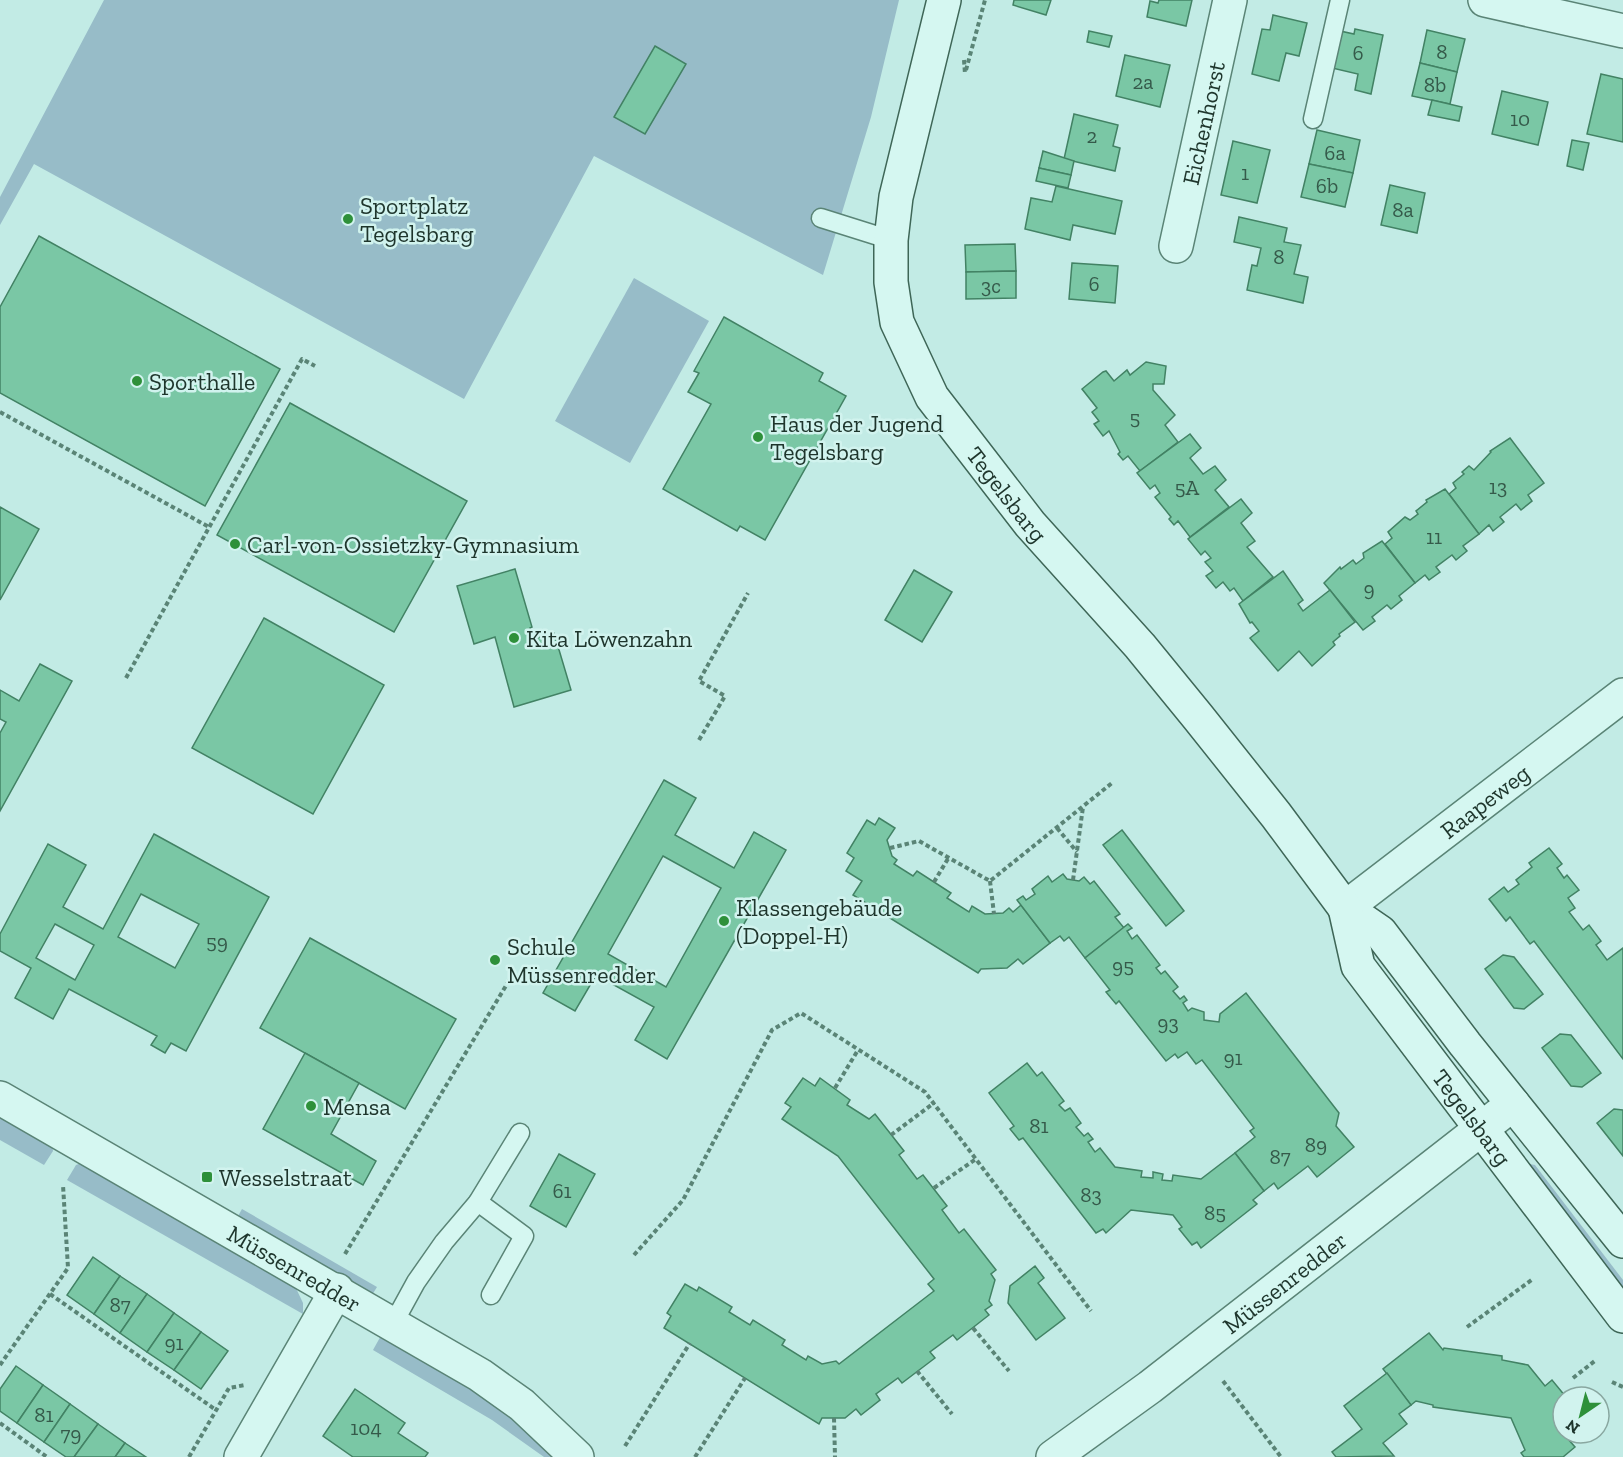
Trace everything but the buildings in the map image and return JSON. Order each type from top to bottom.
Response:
[{"type":"street","name":"Tegelsbarg","points":[[944,0],[896,197],[891,240],[891,282],[897,322],[932,397],[1030,524],[1140,646],[1198,717],[1276,814],[1345,908],[1380,932],[1623,1241]]},
{"type":"street","name":"Eichenhorst","points":[[1176,246],[1230,0]]},
{"type":"street","points":[[1485,0],[1561,9],[1623,31]]},
{"type":"street","name":"Raapeweg","points":[[1345,908],[1623,695]]},
{"type":"street","name":"Tegelsbarg","points":[[1345,908],[1358,966],[1623,1316]]},
{"type":"street","name":"Müssenredder","points":[[0,1098],[337,1290],[502,1389],[577,1457]]},
{"type":"street","name":"Müssenredder","points":[[1053,1457],[1150,1387],[1513,1104]]},
{"type":"street","points":[[240,1457],[337,1290]]},
{"type":"lane","points":[[1313,118],[1340,0]]},
{"type":"lane","points":[[821,218],[891,240]]},
{"type":"lane","points":[[393,1324],[416,1282],[478,1202],[520,1133]]},
{"type":"lane","points":[[478,1202],[524,1236],[491,1295]]},
{"type":"path","points":[[965,74],[985,0]]},
{"type":"path","points":[[126,678],[302,358],[315,366]]},
{"type":"path","points":[[0,412],[209,527]]},
{"type":"path","points":[[699,740],[724,696],[699,681],[748,593]]},
{"type":"path","points":[[990,881],[1112,783]]},
{"type":"path","points":[[1073,880],[1083,807]]},
{"type":"path","points":[[1057,828],[1077,852]]},
{"type":"path","points":[[890,848],[919,841],[990,881]]},
{"type":"path","points":[[934,882],[949,857]]},
{"type":"path","points":[[990,881],[994,914]]},
{"type":"path","points":[[345,1254],[510,979]]},
{"type":"path","points":[[634,1255],[683,1200],[772,1030],[801,1013],[925,1092],[1091,1311]]},
{"type":"path","points":[[835,1088],[858,1050]]},
{"type":"path","points":[[891,1135],[933,1104]]},
{"type":"path","points":[[933,1188],[976,1159]]},
{"type":"path","points":[[0,1365],[68,1268],[63,1185]]},
{"type":"path","points":[[1467,1327],[1533,1279]]},
{"type":"path","points":[[50,1294],[216,1410]]},
{"type":"path","points":[[973,1328],[1009,1371]]},
{"type":"path","points":[[625,1446],[690,1343]]},
{"type":"path","points":[[1573,1378],[1596,1359]]},
{"type":"path","points":[[917,1371],[952,1414]]},
{"type":"path","points":[[189,1457],[229,1388],[287,1375]]},
{"type":"path","points":[[696,1457],[746,1378]]},
{"type":"path","points":[[1222,1381],[1281,1457]]},
{"type":"path","points":[[1612,1382],[1623,1387]]},
{"type":"path","points":[[834,1418],[835,1457]]},
{"type":"path","points":[[0,1423],[47,1457]]},
{"type":"shaded area","name":"Sportplatz Tegelsbarg","points":[[104,0],[899,0],[871,117],[823,275],[594,156],[464,399],[34,164],[0,225],[0,197]]},
{"type":"shaded area","points":[[634,278],[709,321],[630,463],[555,421]]},
{"type":"shaded area","points":[[0,1113],[52,1143],[53,1151],[44,1165],[0,1140]]},
{"type":"shaded area","points":[[84,1162],[294,1284],[303,1303],[303,1314],[67,1180],[76,1165]]},
{"type":"shaded area","points":[[1530,1164],[1535,1165],[1623,1280],[1623,1292],[1529,1169]]},
{"type":"shaded area","points":[[242,1209],[377,1287],[372,1295],[237,1218]]},
{"type":"shaded area","points":[[383,1332],[492,1398],[555,1457],[544,1457],[492,1420],[373,1350]]},
{"type":"place","name":"Sportplatz Tegelsbarg","points":[[348,219]]},
{"type":"place","name":"Sporthalle","points":[[137,381]]},
{"type":"place","name":"Haus der Jugend Tegelsbarg","points":[[758,437]]},
{"type":"place","name":"Carl-von-Ossietzky-Gymnasium","points":[[235,544]]},
{"type":"place","name":"Kita Löwenzahn","points":[[514,638]]},
{"type":"place","name":"Klassengebäude (Doppel-H)","points":[[724,921]]},
{"type":"place","name":"Schule Müssenredder","points":[[495,960]]},
{"type":"place","name":"Mensa","points":[[311,1106]]},
{"type":"place","name":"Wesselstraat","points":[[207,1177]]}]
